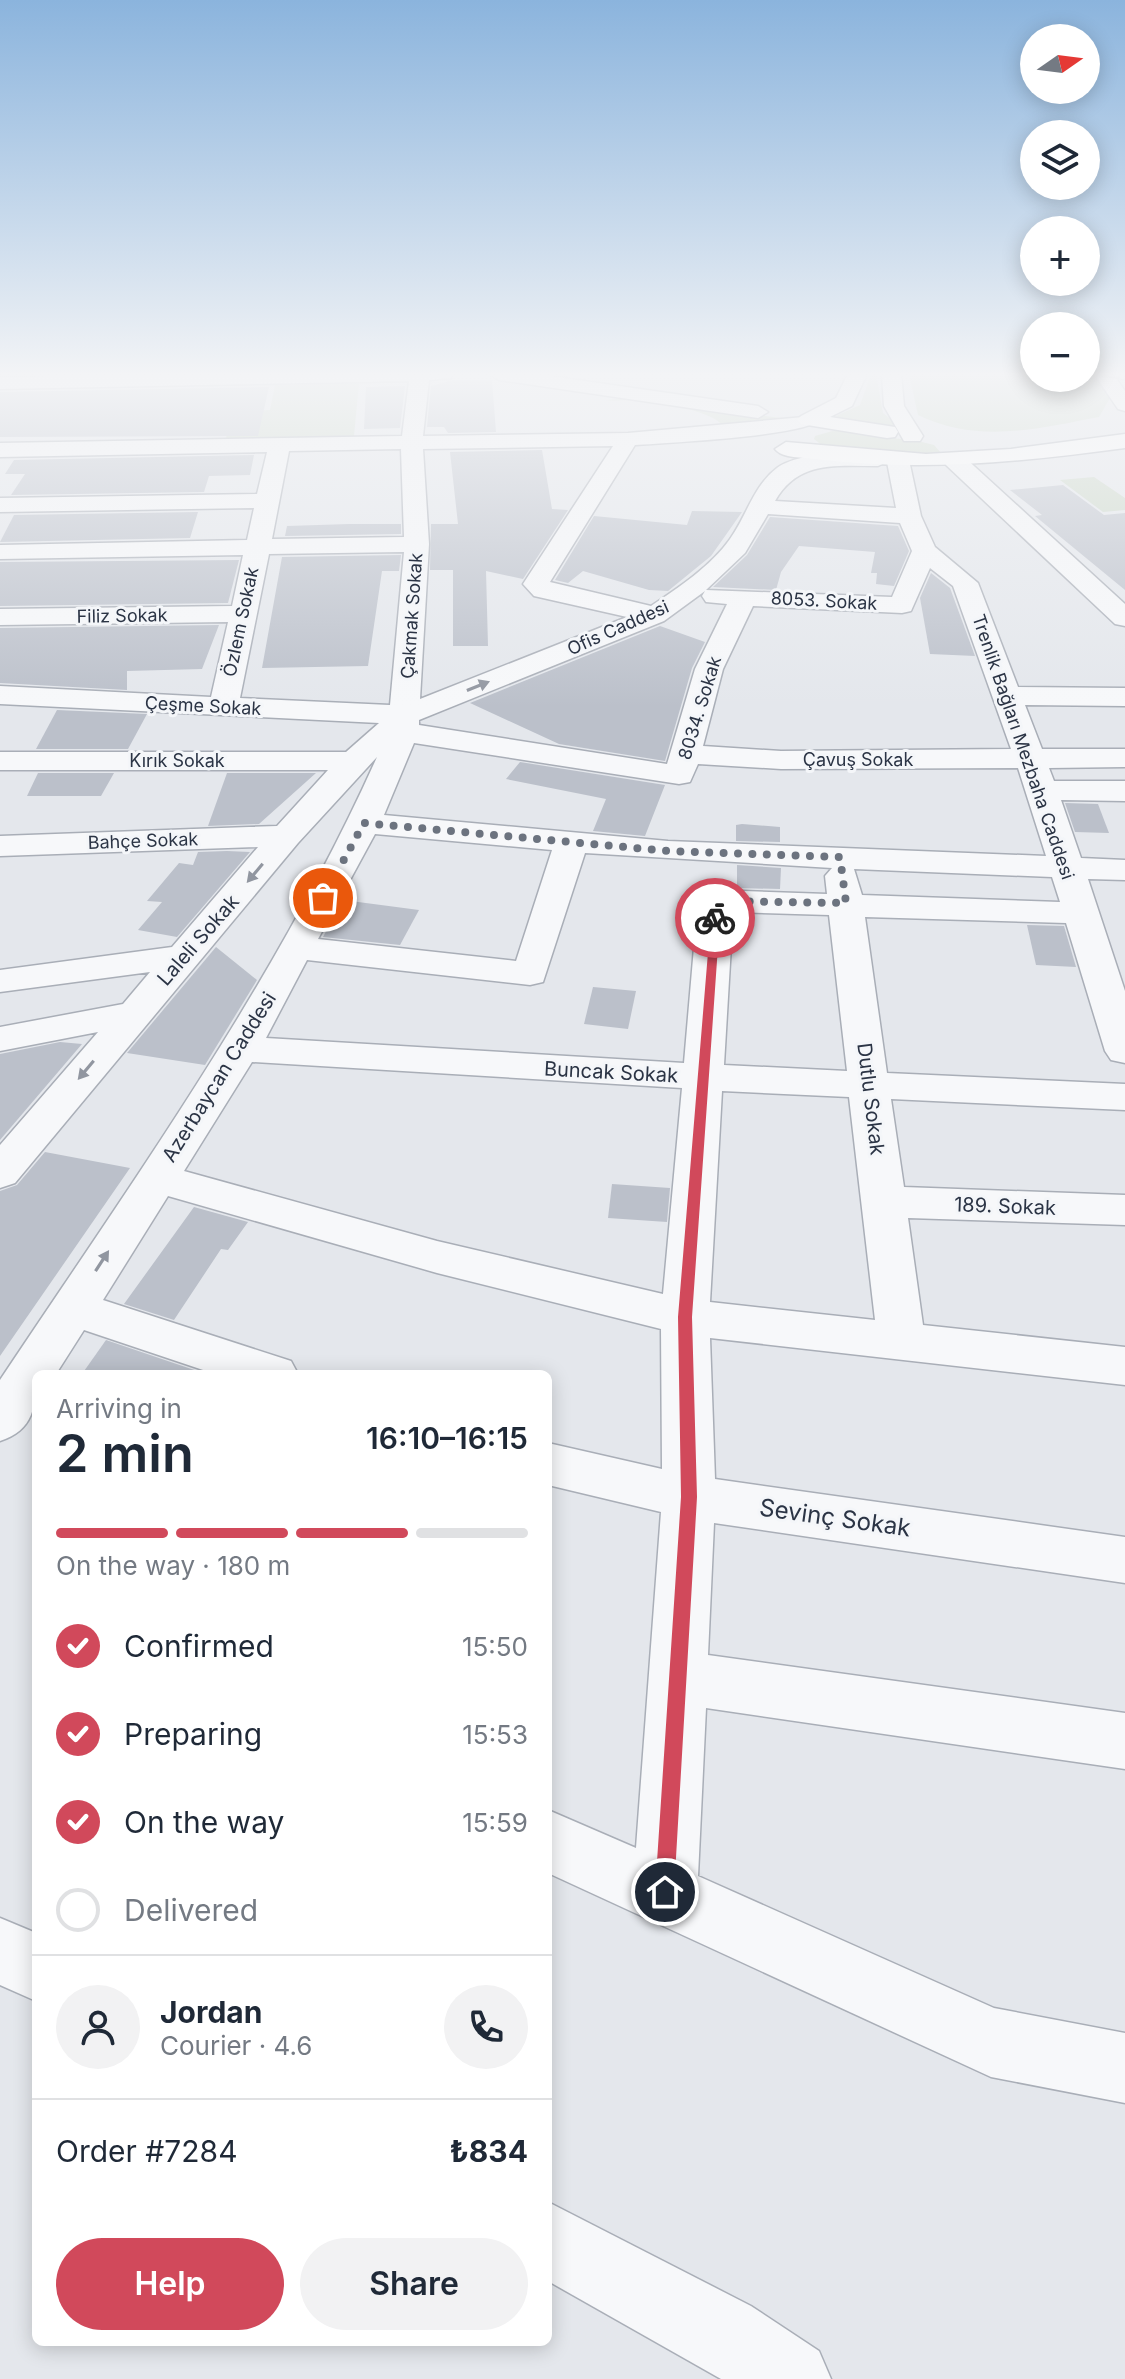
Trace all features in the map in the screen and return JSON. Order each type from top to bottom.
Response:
[{"type":"street","name":"Özlem Sokak","points":[[223,708],[271,485]]},
{"type":"street","name":"Çakmak Sokak","points":[[404,723],[417,544],[414,485]]},
{"type":"street","points":[[599,485],[536,584],[543,590],[655,615]]},
{"type":"street","name":"Ofis Caddesi","points":[[404,723],[655,615],[688,594],[737,546],[763,507],[772,485]]},
{"type":"street","name":"Trenlik Bağları Mezbaha Caddesi","points":[[903,485],[909,516],[924,551],[965,583],[1042,790],[1083,927],[1123,1038]]},
{"type":"street","points":[[981,485],[1125,618]]},
{"type":"street","points":[[0,505],[268,501]]},
{"type":"street","points":[[763,507],[909,516]]},
{"type":"street","points":[[0,552],[417,544]]},
{"type":"street","name":"8053. Sokak","points":[[688,594],[902,605],[924,551]]},
{"type":"street","name":"8034. Sokak","points":[[682,765],[709,669],[743,598]]},
{"type":"street","name":"Filiz Sokak","points":[[0,617],[244,614]]},
{"type":"street","name":"Çeşme Sokak","points":[[0,695],[223,708],[404,723]]},
{"type":"street","points":[[1007,696],[1125,697]]},
{"type":"street","name":"Laleli Sokak","points":[[0,1173],[286,836],[354,761],[404,723]]},
{"type":"street","name":"Çavuş Sokak","points":[[404,723],[682,765],[781,760],[1125,758]]},
{"type":"street","name":"Azerbaycan Caddesi","points":[[32,1370],[240,1049],[364,823],[404,723]]},
{"type":"street","name":"Kırık Sokak","points":[[0,761],[354,761]]},
{"type":"street","points":[[1042,790],[1125,791]]},
{"type":"street","points":[[364,823],[668,851],[1125,870]]},
{"type":"street","name":"Bahçe Sokak","points":[[0,846],[286,836]]},
{"type":"street","points":[[296,948],[530,974],[572,842]]},
{"type":"street","name":"Dutlu Sokak","points":[[840,857],[901,1340]]},
{"type":"street","points":[[665,1892],[689,1497],[685,1317],[716,901],[846,903],[1083,927],[1125,942]]},
{"type":"street","points":[[0,981],[186,956]]},
{"type":"street","points":[[0,1039],[134,1013]]},
{"type":"street","name":"Buncak Sokak","points":[[240,1049],[869,1086],[1125,1097]]},
{"type":"street","points":[[156,1178],[437,1257],[685,1317],[1125,1366]]},
{"type":"street","name":"189. Sokak","points":[[884,1202],[1125,1210]]},
{"type":"street","points":[[72,1308],[261,1370]]},
{"type":"street","name":"Azerbaycan Caddesi","points":[[0,1421],[32,1371]]},
{"type":"street","name":"Sevinç Sokak","points":[[552,1465],[689,1497],[1125,1560]]},
{"type":"street","points":[[678,1677],[1125,1741]]},
{"type":"street","points":[[552,1843],[991,2042],[1125,2068]]},
{"type":"street","points":[[0,1951],[32,1965]]},
{"type":"street","points":[[552,2242],[723,2334],[791,2379]]},
{"type":"green space","points":[[1067,485],[1106,485],[1125,498],[1125,510],[1103,512]]},
{"type":"building","points":[[18,485],[206,485],[204,492],[11,495]]},
{"type":"building","points":[[454,485],[548,485],[552,509],[568,510],[523,579],[486,571],[488,646],[453,646],[453,570],[430,570],[431,524],[458,524]]},
{"type":"building","points":[[1063,485],[1104,515],[1125,513],[1125,590],[1035,516],[1042,515],[1010,490]]},
{"type":"building","points":[[692,511],[742,512],[711,556],[668,591],[649,590],[583,571],[568,583],[555,580],[594,516],[687,525]]},
{"type":"building","points":[[198,512],[190,538],[0,542],[14,515]]},
{"type":"building","points":[[770,517],[898,526],[909,551],[894,586],[876,584],[877,573],[871,573],[875,552],[799,546],[781,572],[776,590],[713,587],[747,555]]},
{"type":"building","points":[[401,524],[401,534],[285,536],[287,526]]},
{"type":"building","points":[[401,555],[399,571],[382,571],[368,666],[262,668],[282,557]]},
{"type":"building","points":[[239,560],[228,603],[0,606],[0,562]]},
{"type":"building","points":[[931,573],[950,588],[975,656],[930,654],[920,598]]},
{"type":"building","points":[[219,625],[202,669],[127,671],[127,690],[0,683],[0,628]]},
{"type":"building","points":[[660,626],[705,642],[692,668],[665,761],[559,744],[470,703]]},
{"type":"building","points":[[57,710],[147,714],[128,749],[36,749]]},
{"type":"building","points":[[520,762],[665,785],[645,836],[593,831],[606,799],[506,779]]},
{"type":"building","points":[[38,773],[114,773],[101,796],[27,796]]},
{"type":"building","points":[[227,773],[316,773],[259,824],[208,826]]},
{"type":"building","points":[[1065,803],[1098,804],[1109,833],[1075,832]]},
{"type":"building","points":[[736,825],[780,827],[780,842],[736,841]]},
{"type":"building","points":[[198,852],[250,852],[177,937],[138,930],[162,902],[147,901],[179,863],[193,865]]},
{"type":"building","points":[[737,865],[781,868],[780,889],[737,888]]},
{"type":"building","points":[[343,900],[419,910],[400,945],[323,937]]},
{"type":"building","points":[[1027,925],[1064,926],[1076,967],[1036,965]]},
{"type":"building","points":[[216,947],[257,980],[205,1065],[127,1053]]},
{"type":"building","points":[[593,987],[636,991],[628,1029],[584,1024]]},
{"type":"building","points":[[60,1042],[82,1044],[0,1140],[0,1054]]},
{"type":"building","points":[[45,1152],[130,1168],[0,1356],[0,1191],[17,1185]]},
{"type":"building","points":[[612,1184],[670,1188],[667,1222],[608,1218]]},
{"type":"building","points":[[194,1207],[248,1222],[228,1250],[221,1249],[174,1320],[124,1304]]},
{"type":"building","points":[[106,1340],[194,1370],[85,1370]]},
{"type":"way so far","points":[[323,898],[364,823],[668,851],[840,857],[846,903],[716,901],[715,918]]},
{"type":"route","points":[[665,1892],[689,1497],[685,1317],[715,918]]}]
